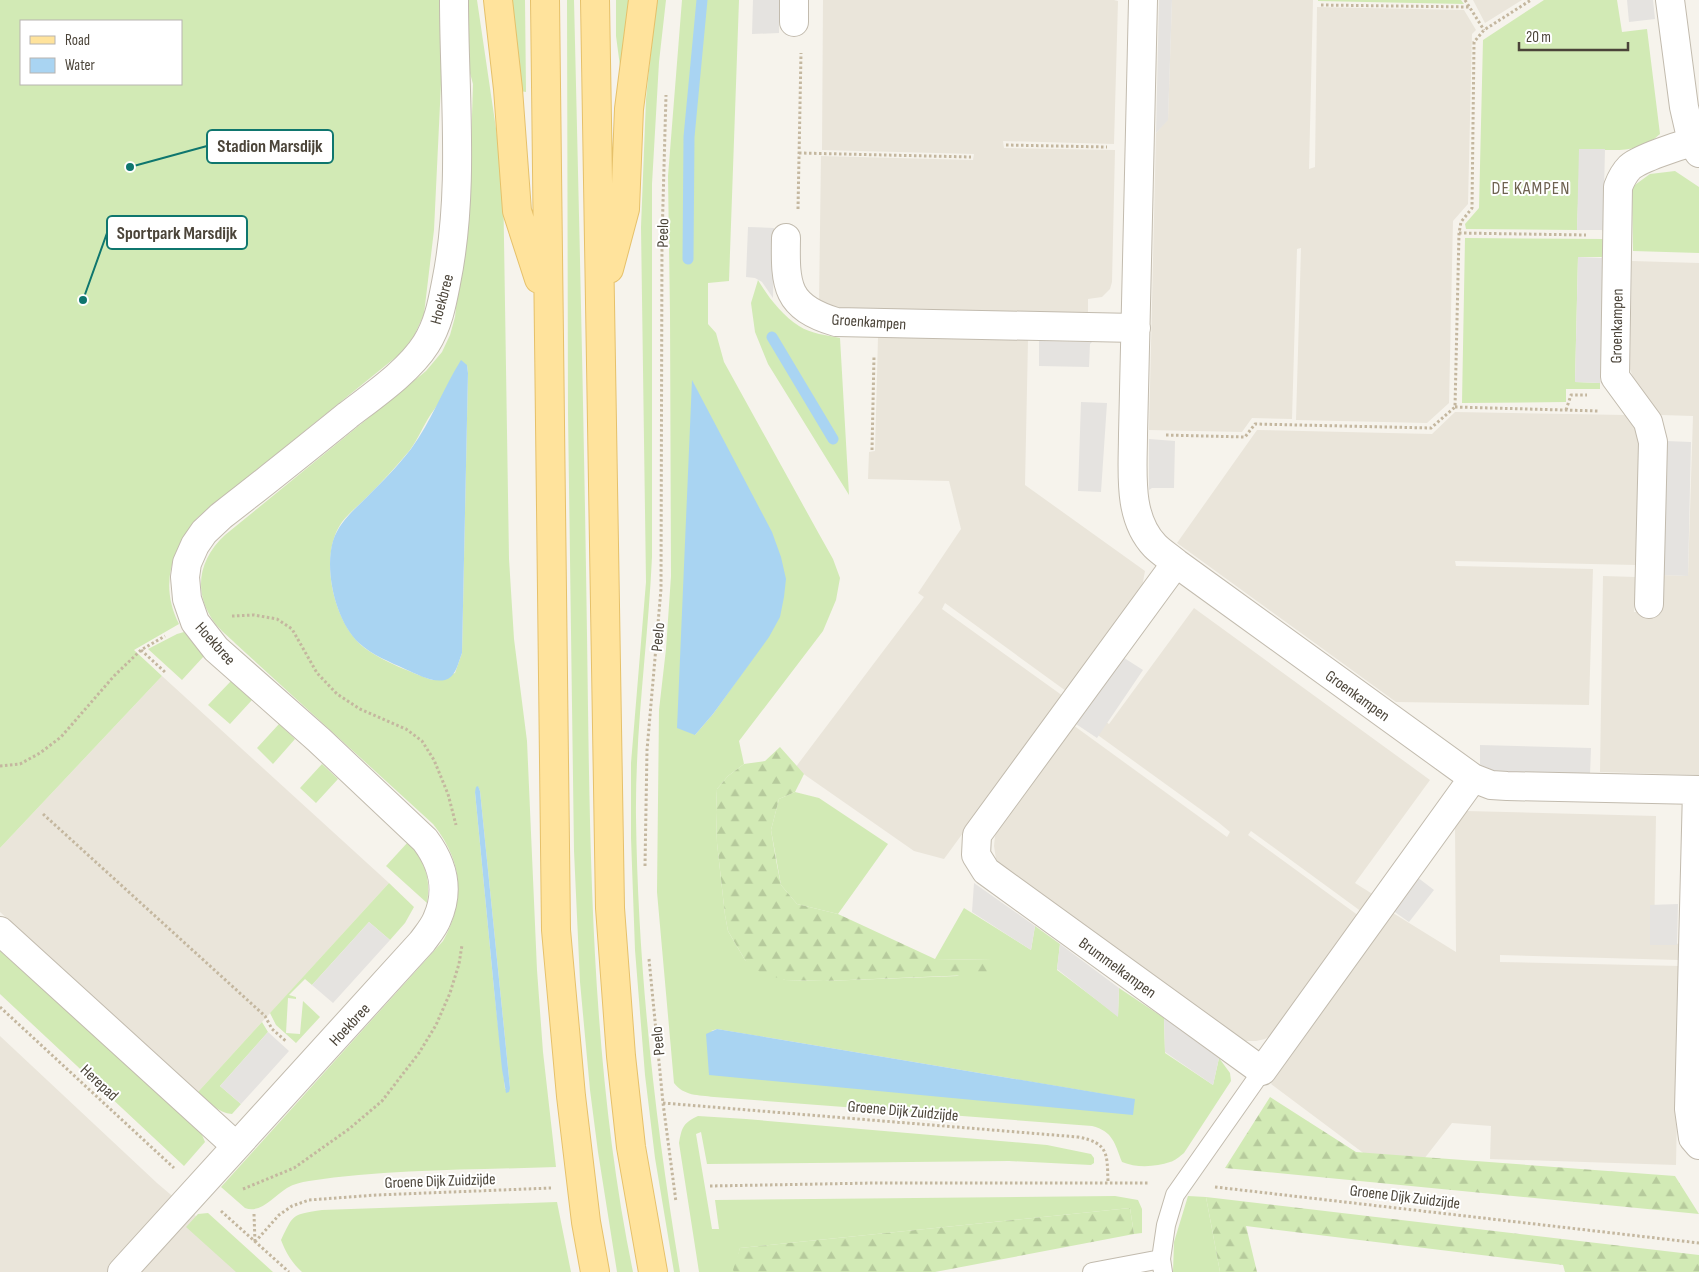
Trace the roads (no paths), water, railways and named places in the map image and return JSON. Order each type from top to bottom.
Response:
[{"type":"main road","points":[[498,0],[508,89],[517,211],[547,304]]},
{"type":"main road","points":[[545,0],[547,304],[556,930],[571,1096],[586,1222],[595,1272]]},
{"type":"main road","points":[[595,0],[610,908],[631,1147],[653,1272]]},
{"type":"main road","points":[[600,302],[625,209],[629,109],[643,0]]},
{"type":"street","name":"Hoekbree","points":[[122,1272],[422,942],[437,920],[444,882],[436,854],[413,827],[319,740],[216,649],[194,622],[187,599],[185,577],[187,563],[204,532],[221,516],[400,374],[426,344],[440,315],[450,265],[455,209],[457,104],[454,62],[454,0]]},
{"type":"street","name":"Groenkampen","points":[[1143,0],[1133,490],[1140,520],[1155,546],[1473,778],[1491,785],[1506,786],[1698,790]]},
{"type":"street","name":"Groenkampen","points":[[1649,604],[1653,442],[1648,422],[1615,377],[1618,187],[1623,175],[1632,166],[1673,148],[1695,147],[1684,107],[1670,0]]},
{"type":"street","name":"Groenkampen","points":[[786,238],[787,280],[792,295],[802,306],[817,316],[836,322],[1136,328]]},
{"type":"street","name":"Brummelkampen","points":[[1176,563],[977,835],[976,856],[986,872],[1262,1071]]},
{"type":"street","points":[[1262,1071],[1473,778]]},
{"type":"street","points":[[1698,790],[1689,1109],[1693,1138],[1699,1145]]},
{"type":"street","points":[[0,931],[236,1146]]},
{"type":"lane","points":[[1092,1272],[1162,1266],[1166,1225],[1175,1195],[1262,1071]]},
{"type":"water","points":[[461,360],[467,365],[468,373],[462,653],[452,676],[440,681],[430,679],[387,661],[359,643],[351,634],[338,609],[331,581],[330,567],[333,541],[343,522],[411,449],[431,417]]},
{"type":"water","points":[[692,380],[772,532],[786,579],[780,617],[769,637],[713,714],[695,735],[677,728]]},
{"type":"water","points":[[478,786],[510,1088],[509,1092],[506,1093],[502,1069],[475,792]]},
{"type":"water","points":[[717,1029],[1135,1099],[1133,1115],[709,1075],[706,1034]]},
{"type":"waterway","points":[[688,259],[689,137],[702,0]]},
{"type":"waterway","points":[[772,337],[833,439]]},
{"type":"place","name":"Stadion Marsdijk","points":[[130,167]]},
{"type":"place","name":"Sportpark Marsdijk","points":[[83,300]]},
{"type":"district","name":"DE KAMPEN","points":[[1531,188]]}]
